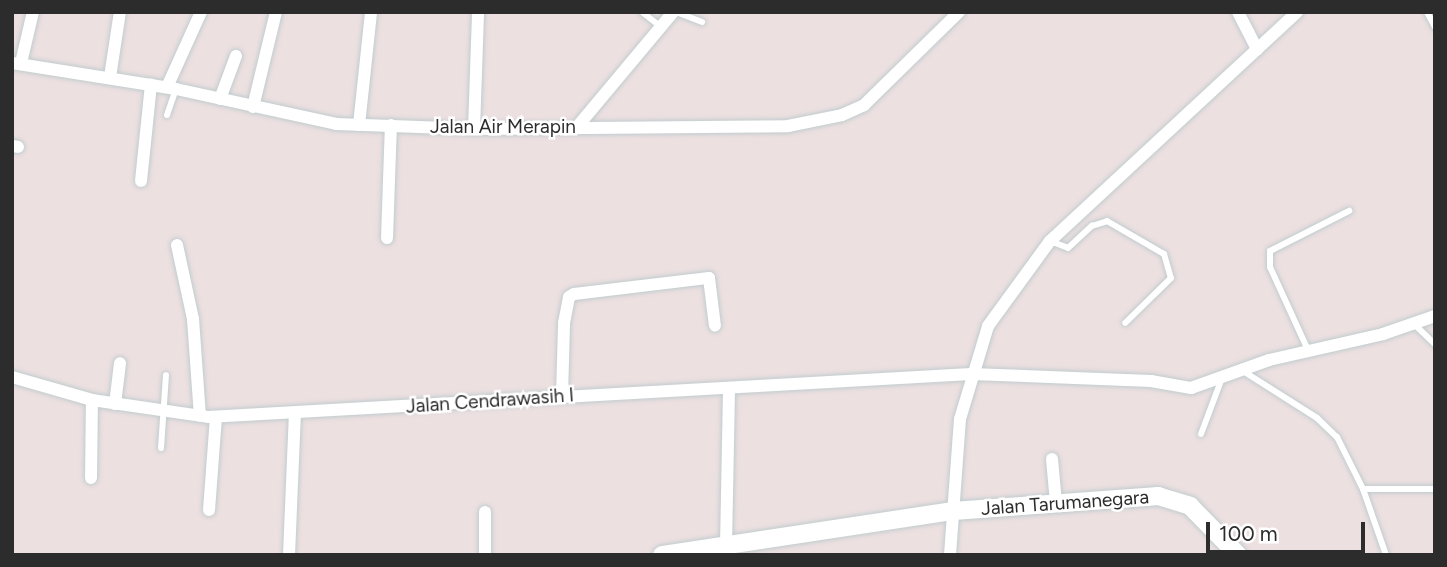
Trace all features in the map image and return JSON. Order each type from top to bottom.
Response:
[{"type":"street","points":[[16,63],[33,12]]},
{"type":"street","points":[[110,77],[120,12]]},
{"type":"street","points":[[172,88],[201,12]]},
{"type":"street","points":[[253,107],[276,12]]},
{"type":"street","points":[[359,125],[371,12]]},
{"type":"street","points":[[474,129],[478,12]]},
{"type":"street","points":[[578,127],[675,12]]},
{"type":"street","name":"Jalan Air Merapin","points":[[16,63],[172,88],[253,107],[359,125],[474,129],[788,126],[842,116],[883,90],[959,12]]},
{"type":"street","points":[[1238,12],[1257,49]]},
{"type":"street","points":[[950,555],[960,419],[971,374],[988,326],[1050,241],[1297,12]]},
{"type":"street","points":[[220,99],[236,56]]},
{"type":"street","points":[[141,181],[151,85]]},
{"type":"street","points":[[387,238],[391,125]]},
{"type":"street","points":[[177,245],[193,318],[200,416]]},
{"type":"street","points":[[562,396],[564,323],[569,297],[574,294],[709,278],[715,326]]},
{"type":"street","name":"Jalan Cendrawasih I","points":[[12,377],[92,400],[163,413],[216,417],[971,374],[1151,381],[1191,388],[1241,369],[1414,324],[1435,316]]},
{"type":"street","points":[[115,404],[120,363]]},
{"type":"street","points":[[726,546],[729,388]]},
{"type":"street","points":[[91,478],[92,400]]},
{"type":"street","points":[[289,555],[295,414]]},
{"type":"street","points":[[209,510],[216,417]]},
{"type":"street","points":[[1052,459],[1056,503]]},
{"type":"street","name":"Jalan Tarumanegara","points":[[662,555],[953,511],[1168,497],[1198,513],[1238,555]]},
{"type":"street","points":[[485,512],[485,555]]},
{"type":"lane","points":[[642,12],[661,27]]},
{"type":"lane","points":[[675,12],[702,22]]},
{"type":"lane","points":[[943,12],[949,24]]},
{"type":"lane","points":[[1427,12],[1435,27]]},
{"type":"lane","points":[[167,116],[172,88]]},
{"type":"lane","points":[[1308,352],[1270,267],[1270,251],[1349,211]]},
{"type":"lane","points":[[1050,241],[1068,248],[1092,226],[1108,221],[1164,254],[1171,278],[1125,323]]},
{"type":"lane","points":[[1414,324],[1435,344]]},
{"type":"lane","points":[[1241,369],[1327,427],[1342,445],[1363,489],[1386,555]]},
{"type":"lane","points":[[161,448],[166,375]]},
{"type":"lane","points":[[1201,434],[1223,376]]},
{"type":"lane","points":[[1363,489],[1435,489]]}]
